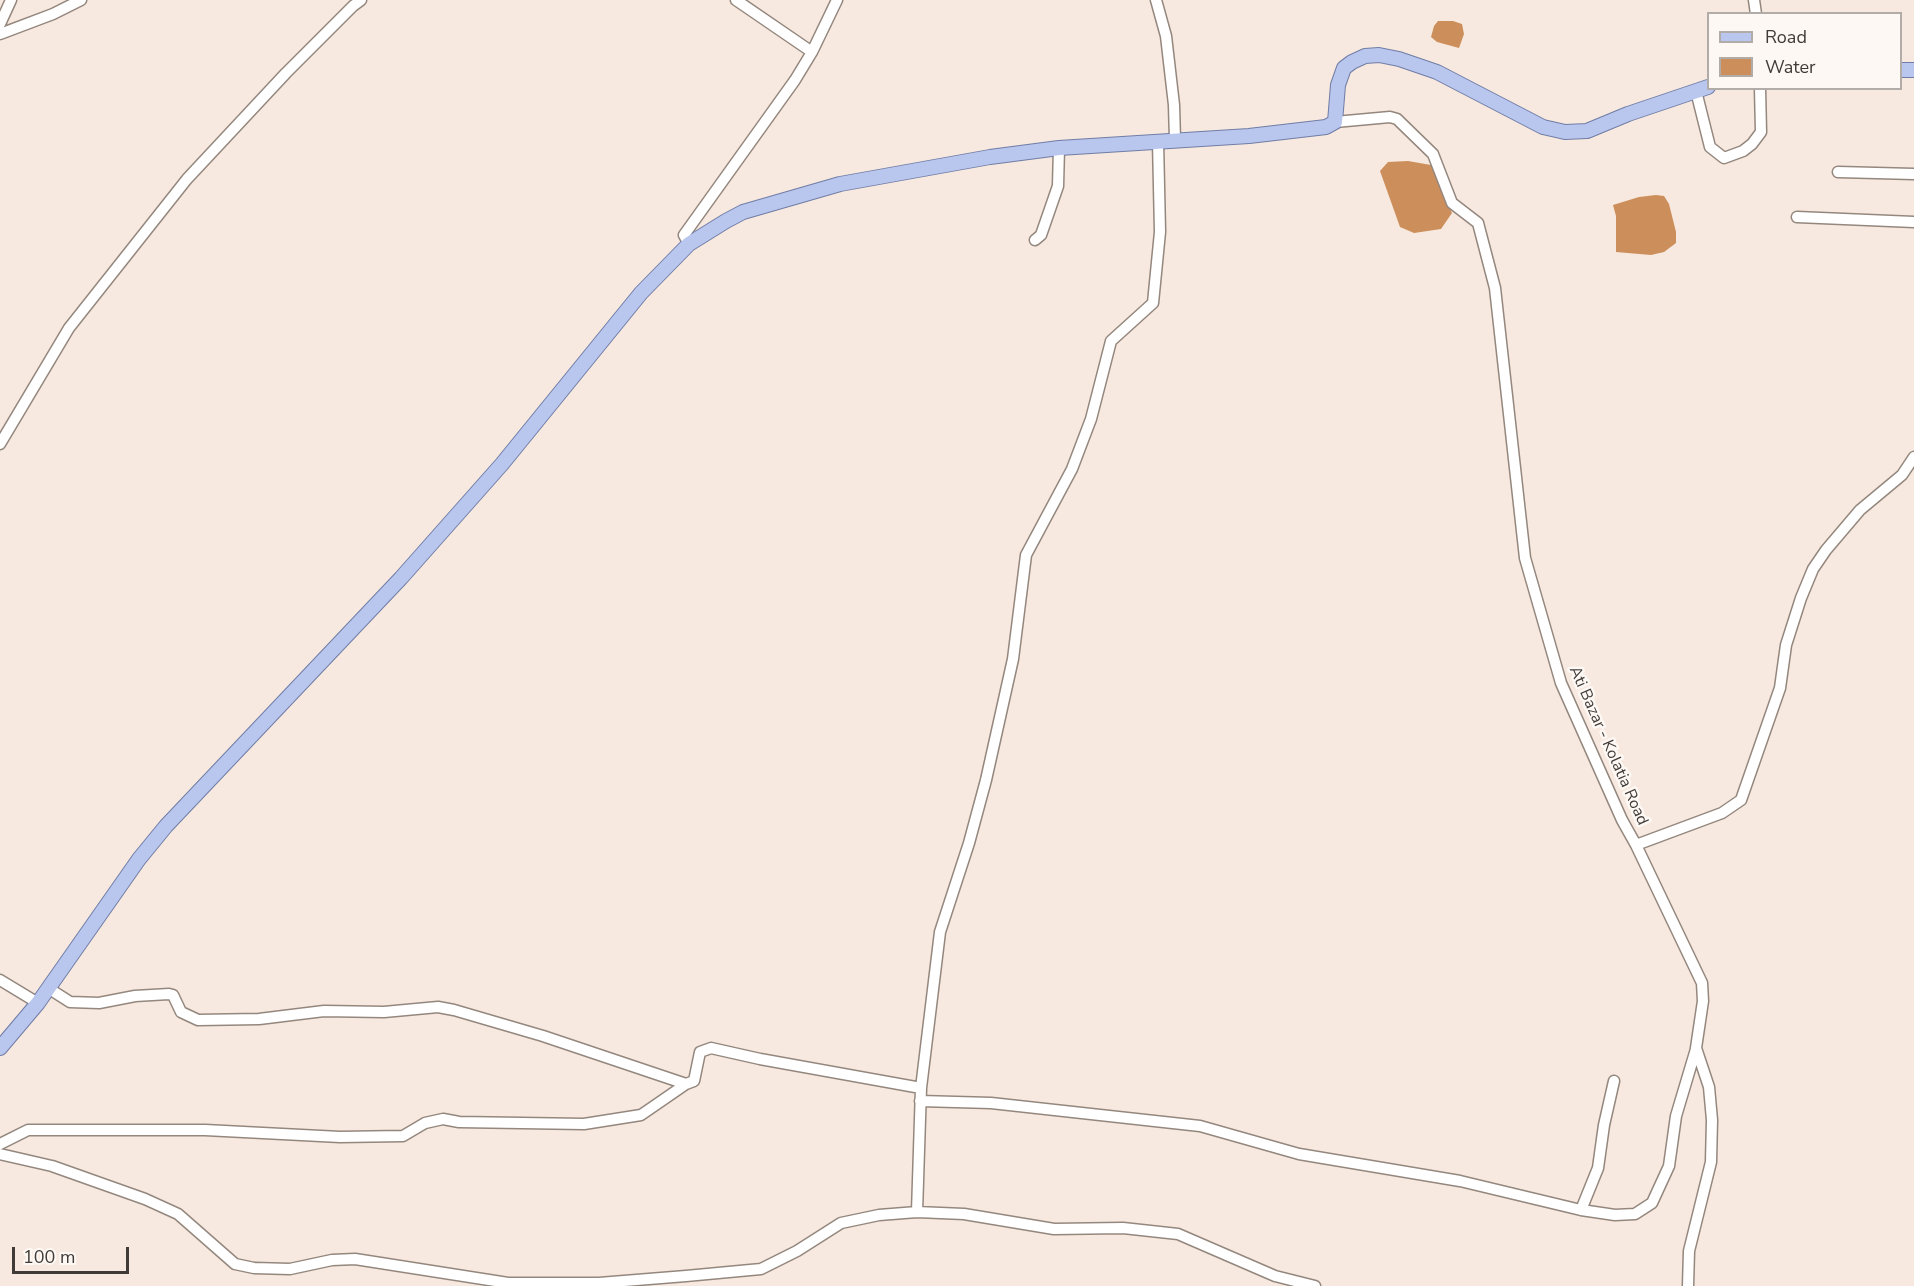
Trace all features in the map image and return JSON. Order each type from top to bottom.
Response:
[{"type":"main road","points":[[0,1048],[38,1003],[139,859],[166,826],[401,578],[502,464],[622,315],[688,244],[743,212],[840,184],[990,157],[1059,148],[1260,135],[1326,127],[1335,122],[1338,85],[1344,68],[1352,62],[1372,56],[1399,59],[1437,72],[1543,128],[1565,132],[1587,131],[1628,114],[1702,89]]},
{"type":"street","points":[[0,24],[11,0]]},
{"type":"street","points":[[0,34],[53,14],[81,0]]},
{"type":"street","points":[[0,444],[69,328],[187,178],[361,0]]},
{"type":"street","points":[[736,0],[812,52]]},
{"type":"street","points":[[688,244],[684,235],[812,52],[837,0]]},
{"type":"street","points":[[1156,0],[1166,36],[1174,105],[1175,140]]},
{"type":"street","points":[[1702,89],[1710,147],[1724,158],[1743,151],[1761,132],[1760,90]]},
{"type":"street","name":"Ati Bazar - Kolatia Road","points":[[1335,122],[1390,117],[1397,119],[1433,154],[1452,203],[1478,223],[1495,288],[1525,558],[1561,683],[1622,820],[1702,982],[1703,1001],[1696,1048],[1708,1087],[1712,1131],[1711,1162],[1689,1251],[1688,1286]]},
{"type":"street","points":[[917,1212],[921,1088],[940,932],[969,843],[986,780],[1013,659],[1026,555],[1071,469],[1091,418],[1111,341],[1153,303],[1160,232],[1158,141]]},
{"type":"street","points":[[1035,240],[1041,236],[1058,186],[1059,148]]},
{"type":"street","points":[[1838,172],[1914,174]]},
{"type":"street","points":[[1797,217],[1914,222]]},
{"type":"street","points":[[1636,845],[1722,813],[1741,800],[1780,688],[1786,645],[1813,569],[1860,510],[1902,475],[1914,457]]},
{"type":"street","points":[[0,980],[38,1003]]},
{"type":"street","points":[[48,988],[70,1002],[90,1003],[135,996],[169,994],[173,995],[181,1012],[198,1020],[260,1019],[324,1011],[384,1012],[438,1007],[543,1036],[686,1084]]},
{"type":"street","points":[[0,1144],[28,1130],[205,1130],[340,1137],[403,1136],[425,1123],[443,1119],[459,1122],[584,1124],[641,1115],[694,1081],[700,1052],[711,1048],[921,1088]]},
{"type":"street","points":[[920,1101],[991,1102],[1200,1126],[1299,1154],[1460,1181],[1581,1210],[1615,1215],[1635,1214],[1652,1203],[1669,1166],[1676,1116],[1696,1048]]},
{"type":"street","points":[[1581,1210],[1598,1168],[1604,1125],[1614,1081]]},
{"type":"street","points":[[0,1154],[52,1166],[145,1199],[178,1214],[235,1264],[254,1268],[290,1269],[332,1260],[355,1259],[508,1283],[599,1285],[761,1269],[797,1251],[841,1223],[879,1215],[917,1212],[964,1214],[1054,1229],[1123,1228],[1178,1234],[1275,1276],[1316,1286]]},
{"type":"water","points":[[1438,21],[1453,21],[1462,24],[1464,34],[1459,48],[1437,42],[1431,37]]},
{"type":"water","points":[[1408,161],[1431,165],[1452,213],[1441,229],[1414,233],[1400,227],[1380,171],[1388,162]]},
{"type":"water","points":[[1664,196],[1669,204],[1676,232],[1676,243],[1664,252],[1651,255],[1616,252],[1616,216],[1613,205],[1639,197]]}]
